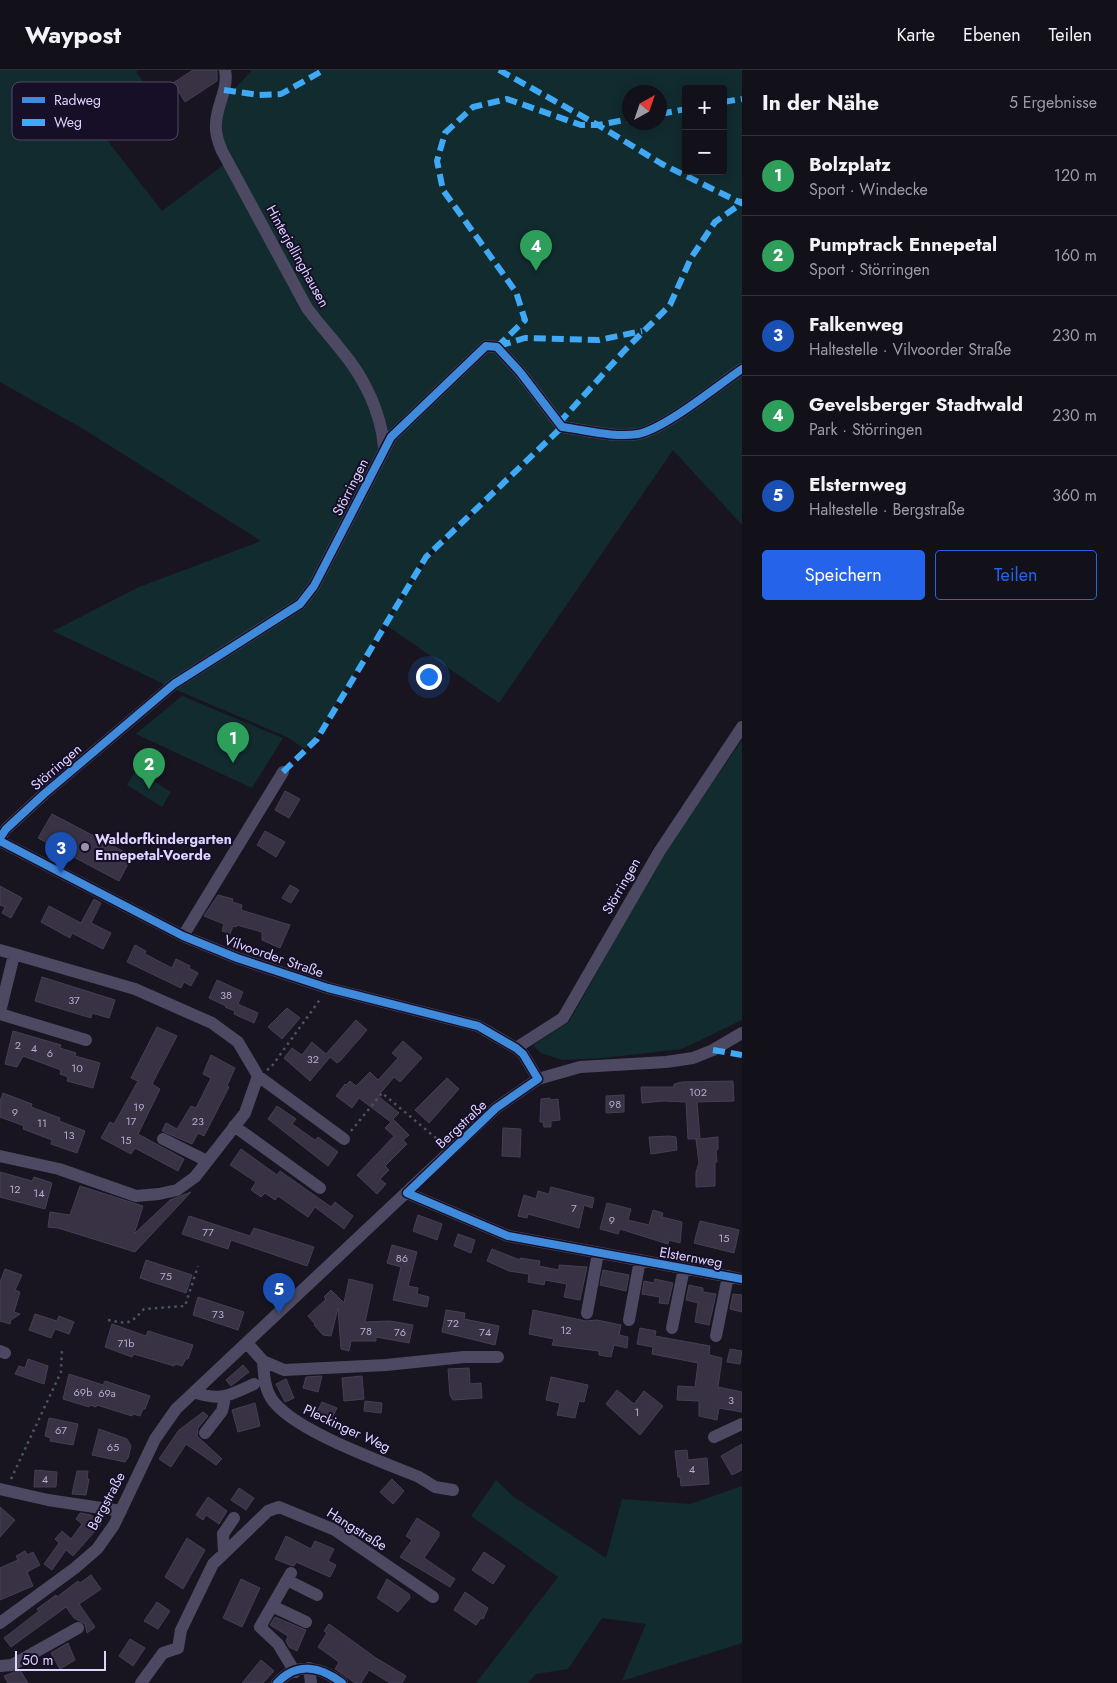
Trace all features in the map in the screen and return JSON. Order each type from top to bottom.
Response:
[{"type":"street","name":"Hinterjellinghausen","points":[[225,70],[227,80],[216,122],[216,135],[222,151],[308,308],[359,376],[382,426],[384,447]]},
{"type":"street","name":"Störringen","points":[[0,839],[6,829],[44,794],[174,684],[300,604],[314,586],[384,447],[391,437],[486,346],[497,347],[520,372],[562,427],[612,434],[639,434],[672,418],[742,368]]},
{"type":"street","name":"Störringen","points":[[516,1048],[563,1018],[659,852],[742,727]]},
{"type":"street","points":[[183,936],[283,772]]},
{"type":"street","name":"Vilvoorder Straße","points":[[0,839],[183,936],[237,958],[328,988],[478,1026],[524,1054],[538,1079]]},
{"type":"street","points":[[0,950],[135,989],[212,1023],[238,1042],[258,1076],[344,1138]]},
{"type":"street","points":[[14,955],[0,1013],[86,1040]]},
{"type":"street","name":"Bergstraße","points":[[0,1623],[88,1558],[105,1538],[121,1510],[155,1439],[176,1409],[496,1108],[538,1079],[580,1067],[666,1062],[693,1058],[713,1050],[742,1033]]},
{"type":"street","points":[[0,1156],[59,1169],[136,1196],[177,1190],[195,1177],[245,1113],[258,1076]]},
{"type":"street","points":[[234,1126],[320,1188]]},
{"type":"street","points":[[163,1139],[207,1162]]},
{"type":"street","name":"Elsternweg","points":[[407,1193],[508,1236],[742,1279]]},
{"type":"street","points":[[587,1313],[598,1253]]},
{"type":"street","points":[[629,1320],[640,1260]]},
{"type":"street","points":[[672,1328],[684,1268]]},
{"type":"street","points":[[716,1336],[728,1276]]},
{"type":"street","points":[[247,1343],[263,1360],[284,1370],[386,1365],[464,1357],[498,1357]]},
{"type":"street","name":"Pleckinger Weg","points":[[263,1360],[264,1380],[270,1397],[286,1415],[308,1428],[420,1477],[435,1487],[453,1490]]},
{"type":"street","points":[[194,1392],[204,1396],[225,1398],[254,1384]]},
{"type":"street","points":[[205,1432],[222,1412],[225,1398]]},
{"type":"street","points":[[714,1437],[742,1424]]},
{"type":"street","points":[[3,1490],[48,1500],[121,1510]]},
{"type":"street","name":"Hangstraße","points":[[141,1683],[163,1653],[178,1648],[181,1630],[213,1564],[268,1511],[278,1507],[335,1530],[433,1597]]},
{"type":"street","points":[[224,1553],[223,1534],[234,1518]]},
{"type":"street","points":[[295,1672],[278,1644],[260,1627],[289,1576],[317,1596]]},
{"type":"street","points":[[272,1606],[306,1622]]},
{"type":"street","points":[[0,1666],[12,1665],[78,1628]]},
{"type":"street","points":[[309,1668],[311,1683]]},
{"type":"street","points":[[277,1683],[284,1676],[309,1668],[328,1673],[342,1683]]},
{"type":"path","points":[[258,1076],[272,1066],[328,988]]},
{"type":"path","points":[[344,1138],[382,1093],[437,1138]]},
{"type":"path","points":[[108,1320],[126,1324],[135,1320],[144,1309],[185,1306],[198,1266]]},
{"type":"path","points":[[275,1284],[280,1286],[276,1300]]},
{"type":"path","points":[[3,1490],[61,1372],[62,1349]]},
{"type":"green space","points":[[0,70],[138,70],[136,72],[144,82],[12,82],[12,140],[107,140],[162,211],[226,163],[372,407],[381,444],[304,597],[168,686],[53,631],[139,587],[261,541],[85,430],[0,382]]},
{"type":"green space","points":[[252,70],[742,70],[742,525],[673,450],[499,703],[386,625],[428,559],[561,427],[424,557],[316,738],[305,749],[287,737],[172,688],[302,606],[386,441],[384,425],[321,323],[219,135],[225,99]]},
{"type":"green space","points":[[182,696],[283,738],[252,788],[136,734]]},
{"type":"green space","points":[[742,740],[742,1020],[682,1049],[603,1058],[563,1060],[541,1053],[533,1045],[569,1022],[664,853]]},
{"type":"green space","points":[[136,770],[171,792],[162,807],[127,785]]},
{"type":"green space","points":[[496,1480],[514,1497],[606,1558],[622,1499],[690,1504],[742,1486],[742,1643],[622,1681],[646,1624],[602,1618],[568,1669],[536,1674],[528,1683],[476,1683],[558,1577],[471,1516]]},
{"type":"building","points":[[193,70],[217,70],[217,81],[185,102],[178,93],[178,82],[175,82]]},
{"type":"building","points":[[285,791],[300,799],[289,818],[275,810]]},
{"type":"building","name":"Waldorfkindergarten Ennepetal-Voerde","points":[[52,814],[132,856],[119,881],[38,838]]},
{"type":"building","points":[[265,831],[285,842],[276,857],[257,845]]},
{"type":"building","points":[[290,885],[299,890],[291,903],[282,898]]},
{"type":"building","points":[[0,886],[22,898],[11,918],[2,913],[5,907],[0,905]]},
{"type":"building","points":[[218,895],[233,899],[232,902],[242,905],[241,910],[290,925],[280,948],[262,940],[262,932],[237,925],[236,927],[233,926],[230,934],[222,931],[224,924],[204,916]]},
{"type":"building","points":[[94,899],[101,903],[91,923],[111,933],[103,949],[72,933],[70,938],[41,922],[49,906],[81,923]]},
{"type":"building","points":[[135,945],[146,951],[145,954],[172,968],[176,959],[190,966],[189,968],[198,973],[191,986],[184,982],[181,988],[127,962]]},
{"type":"building","points":[[42,977],[115,1000],[109,1018],[92,1013],[91,1018],[35,1001]]},
{"type":"building","points":[[217,980],[243,992],[238,1004],[258,1013],[254,1023],[234,1014],[235,1011],[209,998]]},
{"type":"building","points":[[287,1008],[300,1018],[282,1039],[268,1027]]},
{"type":"building","points":[[356,1020],[367,1030],[341,1060],[337,1063],[330,1057],[310,1081],[284,1058],[292,1048],[302,1055],[312,1042],[326,1054]]},
{"type":"building","points":[[157,1027],[177,1036],[152,1084],[160,1089],[138,1134],[184,1159],[178,1171],[135,1148],[131,1154],[101,1138],[110,1122],[114,1124],[138,1081],[131,1078]]},
{"type":"building","points":[[13,1031],[61,1045],[60,1048],[76,1053],[75,1056],[100,1063],[93,1088],[67,1081],[68,1077],[60,1074],[61,1070],[23,1056],[17,1067],[5,1064]]},
{"type":"building","points":[[403,1041],[422,1058],[400,1082],[394,1077],[378,1096],[399,1113],[393,1119],[409,1135],[403,1140],[407,1144],[385,1166],[389,1170],[380,1179],[386,1184],[377,1194],[357,1175],[394,1136],[385,1128],[391,1122],[359,1098],[352,1108],[336,1096],[345,1084],[350,1081],[356,1086],[370,1072],[378,1080],[398,1058],[392,1053]]},
{"type":"building","points":[[211,1055],[235,1068],[227,1086],[229,1087],[204,1136],[198,1133],[192,1144],[162,1131],[166,1123],[177,1129],[191,1106],[196,1108],[211,1078],[203,1074]]},
{"type":"building","points":[[447,1078],[459,1089],[429,1123],[415,1110]]},
{"type":"building","points":[[733,1081],[734,1101],[697,1102],[700,1139],[718,1137],[715,1186],[696,1187],[696,1172],[699,1163],[696,1139],[688,1139],[686,1102],[663,1101],[642,1103],[641,1087],[674,1087],[674,1084],[682,1082]]},
{"type":"building","points":[[3,1093],[32,1104],[31,1107],[60,1118],[59,1121],[85,1131],[77,1153],[51,1144],[52,1140],[23,1129],[24,1126],[0,1117],[0,1101]]},
{"type":"building","points":[[624,1095],[624,1112],[606,1113],[606,1096]]},
{"type":"building","points":[[550,1098],[550,1100],[558,1099],[560,1120],[551,1121],[551,1127],[544,1127],[543,1122],[540,1122],[541,1099]]},
{"type":"building","points":[[277,1106],[296,1119],[292,1124],[315,1140],[318,1137],[338,1152],[328,1166],[268,1119]]},
{"type":"building","points":[[503,1128],[521,1129],[520,1157],[502,1156]]},
{"type":"building","points":[[649,1137],[676,1137],[677,1150],[651,1154]]},
{"type":"building","points":[[241,1149],[277,1175],[280,1171],[331,1207],[335,1202],[353,1216],[344,1229],[315,1207],[308,1217],[278,1196],[275,1200],[265,1193],[261,1197],[251,1190],[256,1182],[230,1165]]},
{"type":"building","points":[[0,1172],[32,1181],[34,1177],[52,1183],[45,1209],[0,1197]]},
{"type":"building","points":[[80,1186],[143,1206],[134,1234],[170,1200],[191,1192],[135,1252],[58,1228],[48,1227],[50,1212],[70,1215]]},
{"type":"building","points":[[551,1187],[594,1198],[592,1208],[584,1205],[579,1228],[528,1214],[527,1218],[518,1216],[524,1195],[536,1199],[538,1191],[549,1194]]},
{"type":"building","points":[[607,1203],[631,1209],[628,1220],[649,1225],[653,1210],[663,1213],[662,1217],[682,1222],[680,1243],[669,1240],[668,1244],[620,1229],[618,1234],[600,1229]]},
{"type":"building","points":[[418,1215],[442,1224],[437,1240],[413,1231]]},
{"type":"building","points":[[189,1216],[250,1236],[254,1228],[314,1247],[307,1266],[231,1240],[228,1249],[182,1234]]},
{"type":"building","points":[[700,1221],[739,1230],[734,1253],[694,1243]]},
{"type":"building","points":[[458,1234],[475,1240],[471,1253],[454,1246]]},
{"type":"building","points":[[392,1245],[417,1252],[408,1286],[418,1288],[417,1294],[429,1297],[427,1307],[393,1300],[401,1267],[387,1263]]},
{"type":"building","points":[[492,1249],[520,1260],[520,1258],[540,1261],[539,1266],[559,1270],[559,1265],[587,1267],[580,1300],[564,1297],[567,1284],[545,1280],[544,1285],[528,1282],[529,1274],[509,1271],[487,1261]]},
{"type":"building","points":[[146,1260],[192,1275],[186,1293],[140,1278]]},
{"type":"building","points":[[5,1269],[22,1275],[15,1290],[20,1292],[14,1312],[20,1314],[11,1320],[10,1324],[0,1321],[0,1282]]},
{"type":"building","points":[[603,1270],[629,1275],[626,1291],[600,1285]]},
{"type":"building","points":[[349,1279],[373,1285],[365,1322],[390,1321],[413,1325],[409,1343],[376,1337],[376,1341],[351,1341],[349,1351],[341,1349],[338,1308],[331,1336],[323,1335],[308,1316],[326,1299],[324,1297],[331,1290],[344,1303]]},
{"type":"building","points":[[655,1279],[673,1283],[668,1304],[659,1303],[660,1297],[642,1294],[644,1281],[654,1283]]},
{"type":"building","points":[[689,1285],[703,1288],[703,1292],[716,1294],[709,1325],[695,1322],[698,1303],[686,1300]]},
{"type":"building","points":[[733,1294],[742,1295],[742,1312],[730,1309]]},
{"type":"building","points":[[198,1297],[244,1312],[238,1330],[193,1315]]},
{"type":"building","points":[[446,1310],[465,1313],[464,1319],[499,1326],[495,1345],[442,1332]]},
{"type":"building","points":[[533,1310],[586,1321],[597,1320],[621,1325],[619,1335],[628,1337],[627,1348],[614,1345],[611,1357],[599,1355],[599,1351],[552,1345],[554,1339],[529,1334]]},
{"type":"building","points":[[35,1314],[57,1321],[59,1316],[74,1322],[69,1334],[55,1329],[51,1338],[29,1330]]},
{"type":"building","points":[[112,1324],[146,1336],[148,1331],[193,1345],[188,1359],[186,1359],[182,1366],[176,1364],[174,1366],[134,1354],[132,1357],[105,1347]]},
{"type":"building","points":[[640,1328],[656,1331],[655,1336],[710,1346],[709,1355],[722,1358],[718,1387],[742,1392],[742,1412],[719,1408],[717,1420],[699,1416],[699,1401],[677,1400],[678,1386],[695,1387],[698,1363],[652,1354],[653,1347],[637,1344]]},
{"type":"building","points":[[730,1349],[742,1351],[740,1364],[727,1362]]},
{"type":"building","points":[[28,1359],[48,1366],[44,1384],[15,1374],[19,1366],[25,1368]]},
{"type":"building","points":[[243,1365],[249,1372],[231,1386],[226,1380]]},
{"type":"building","points":[[469,1368],[470,1384],[481,1383],[482,1398],[453,1400],[450,1395],[448,1369]]},
{"type":"building","points":[[69,1374],[103,1385],[105,1381],[150,1396],[140,1416],[133,1414],[132,1416],[97,1405],[96,1407],[90,1405],[89,1407],[63,1399]]},
{"type":"building","points":[[322,1376],[318,1392],[303,1388],[306,1377]]},
{"type":"building","points":[[362,1376],[364,1399],[344,1401],[342,1378]]},
{"type":"building","points":[[551,1377],[588,1385],[584,1402],[579,1401],[575,1418],[557,1415],[560,1403],[546,1400]]},
{"type":"building","points":[[286,1379],[294,1398],[285,1402],[276,1384]]},
{"type":"building","points":[[617,1390],[634,1404],[644,1391],[663,1406],[640,1435],[606,1404]]},
{"type":"building","points":[[365,1401],[382,1403],[381,1413],[364,1411]]},
{"type":"building","points":[[322,1402],[337,1408],[332,1418],[317,1412]]},
{"type":"building","points":[[255,1403],[260,1426],[238,1432],[232,1410]]},
{"type":"building","points":[[203,1412],[208,1416],[198,1428],[197,1436],[222,1459],[216,1465],[186,1444],[171,1467],[159,1459],[179,1430]]},
{"type":"building","points":[[49,1418],[78,1424],[73,1445],[50,1441],[51,1438],[45,1436]]},
{"type":"building","points":[[99,1429],[127,1439],[131,1446],[125,1462],[92,1455]]},
{"type":"building","points":[[742,1444],[742,1470],[732,1475],[721,1456]]},
{"type":"building","points":[[687,1450],[688,1460],[707,1458],[709,1484],[681,1486],[675,1451]]},
{"type":"building","points":[[35,1470],[57,1472],[56,1487],[34,1487]]},
{"type":"building","points":[[77,1471],[88,1471],[87,1479],[89,1479],[86,1495],[72,1494]]},
{"type":"building","points":[[392,1479],[404,1491],[393,1504],[380,1492]]},
{"type":"building","points":[[239,1488],[254,1498],[246,1510],[231,1500]]},
{"type":"building","points":[[208,1497],[227,1511],[219,1524],[206,1515],[203,1520],[196,1515]]},
{"type":"building","points":[[0,1507],[15,1520],[0,1537]]},
{"type":"building","points":[[80,1513],[91,1515],[102,1523],[73,1556],[66,1550],[52,1570],[44,1564],[59,1543],[55,1539],[62,1531],[71,1539],[82,1524],[76,1519]]},
{"type":"building","points":[[417,1518],[439,1532],[439,1536],[424,1558],[455,1579],[450,1587],[400,1557],[412,1540],[406,1536]]},
{"type":"building","points":[[286,1536],[311,1549],[315,1541],[334,1549],[328,1561],[336,1565],[330,1577],[296,1562],[294,1566],[275,1559]]},
{"type":"building","points":[[187,1538],[205,1550],[183,1589],[165,1577]]},
{"type":"building","points":[[25,1551],[27,1555],[33,1552],[40,1565],[27,1572],[33,1586],[0,1600],[0,1568],[18,1560],[16,1556]]},
{"type":"building","points":[[484,1552],[505,1566],[493,1584],[472,1570]]},
{"type":"building","points":[[91,1575],[101,1589],[79,1604],[95,1627],[87,1633],[85,1624],[74,1618],[66,1607],[11,1647],[4,1638],[56,1595],[57,1597],[78,1581],[80,1583]]},
{"type":"building","points":[[241,1579],[260,1588],[242,1627],[223,1618]]},
{"type":"building","points":[[387,1579],[409,1594],[410,1598],[398,1612],[377,1598]]},
{"type":"building","points":[[465,1592],[488,1608],[483,1619],[481,1618],[476,1625],[454,1610]]},
{"type":"building","points":[[157,1602],[170,1611],[158,1629],[144,1621]]},
{"type":"building","points":[[275,1617],[306,1630],[297,1651],[289,1647],[286,1641],[288,1636],[270,1625]]},
{"type":"building","points":[[329,1624],[376,1658],[406,1676],[402,1683],[390,1683],[369,1670],[361,1683],[355,1683],[335,1669],[339,1662],[318,1647],[327,1633],[324,1631]]},
{"type":"building","points":[[130,1639],[145,1648],[133,1666],[119,1656]]},
{"type":"building","points":[[68,1643],[75,1660],[60,1669],[51,1653]]},
{"type":"building","points":[[261,1660],[274,1671],[263,1683],[242,1683]]},
{"type":"building","points":[[20,1670],[28,1683],[8,1683],[4,1676]]},
{"type":"marked path","points":[[224,90],[259,95],[281,94],[324,70]]},
{"type":"marked path","points":[[499,70],[598,125],[662,164],[741,203],[742,199]]},
{"type":"marked path","points":[[497,347],[525,320],[516,292],[443,190],[437,161],[445,133],[473,107],[507,99],[581,125],[598,125],[622,120]]},
{"type":"marked path","points":[[727,101],[742,99]]},
{"type":"marked path","points":[[667,113],[682,110]]},
{"type":"marked path","points":[[559,423],[624,351],[670,305],[691,258],[715,222],[742,203]]},
{"type":"marked path","points":[[499,346],[525,338],[599,340],[642,331]]},
{"type":"marked path","points":[[283,772],[317,739],[426,557],[562,427]]},
{"type":"marked path","points":[[713,1050],[742,1055]]},
{"type":"cycle path","points":[[0,838],[6,829],[44,794],[174,684],[300,604],[314,586],[391,437],[486,346],[497,347],[520,372],[562,427],[610,434],[638,434],[662,424],[691,406],[742,369]]},
{"type":"cycle path","points":[[0,841],[183,936],[237,958],[328,988],[478,1026],[523,1054],[538,1079],[496,1108],[407,1193],[508,1236],[742,1279]]},
{"type":"cycle path","points":[[277,1683],[293,1671],[301,1669],[317,1670],[326,1673],[342,1683]]},
{"type":"place","name":"Gevelsberger Stadtwald","points":[[536,271]]},
{"type":"place","name":"Bolzplatz","points":[[233,763]]},
{"type":"place","name":"Pumptrack Ennepetal","points":[[149,789]]},
{"type":"place","name":"Waldorfkindergarten Ennepetal-Voerde","points":[[85,847]]},
{"type":"place","name":"Falkenweg","points":[[61,873]]},
{"type":"place","name":"Elsternweg","points":[[279,1314]]}]
